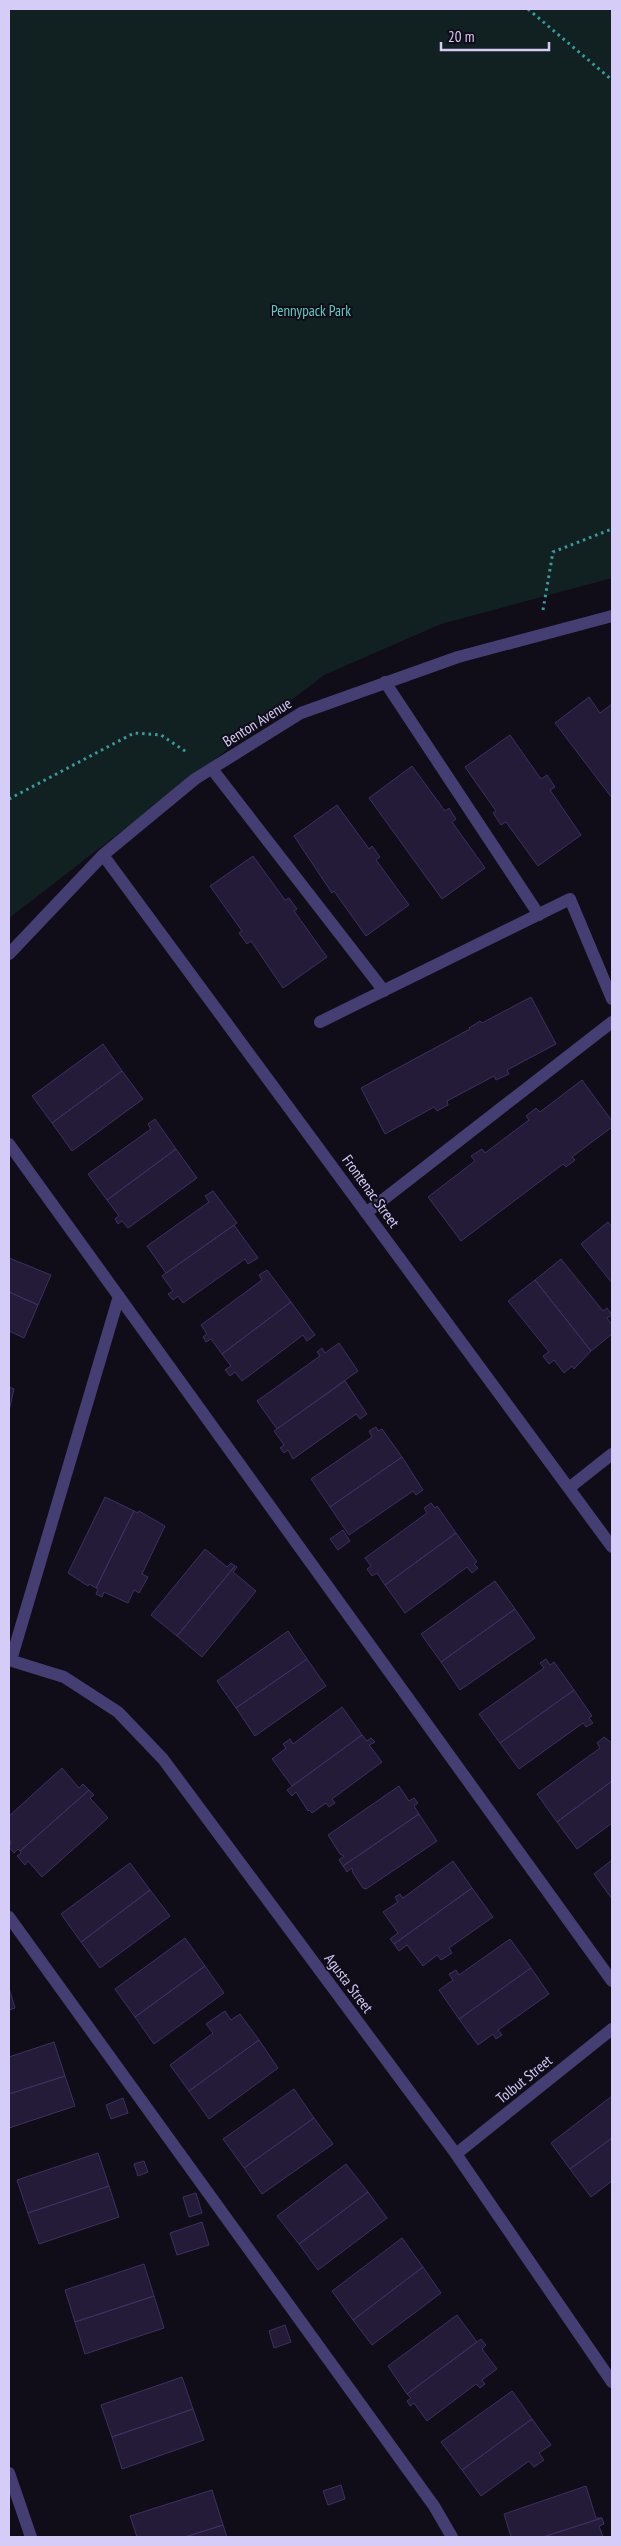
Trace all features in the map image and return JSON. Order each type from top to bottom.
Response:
[{"type":"street","name":"Benton Avenue","points":[[9,954],[103,855],[195,779],[301,713],[458,657],[612,616]]},
{"type":"street","points":[[386,682],[540,914]]},
{"type":"street","points":[[212,769],[384,991]]},
{"type":"street","name":"Frontenac Street","points":[[103,855],[612,1547]]},
{"type":"street","points":[[320,1022],[570,899],[612,999]]},
{"type":"street","points":[[366,1213],[612,1022]]},
{"type":"street","points":[[9,1144],[612,1981]]},
{"type":"street","points":[[10,1660],[119,1296]]},
{"type":"street","points":[[569,1488],[612,1454]]},
{"type":"street","name":"Agusta Street","points":[[10,1660],[64,1677],[118,1712],[163,1759],[456,2154],[612,2382]]},
{"type":"street","points":[[9,1917],[434,2506],[452,2537]]},
{"type":"street","name":"Tolbut Street","points":[[456,2154],[612,2029]]},
{"type":"street","points":[[9,2473],[31,2537]]},
{"type":"path","points":[[528,9],[612,80]]},
{"type":"path","points":[[538,636],[553,552],[612,529]]},
{"type":"path","points":[[9,799],[134,733],[161,735],[212,769]]},
{"type":"green space","name":"Pennypack Park","points":[[9,9],[612,9],[612,578],[441,624],[324,675],[9,918]]},
{"type":"building","points":[[589,697],[600,713],[612,704],[612,798],[555,723]]},
{"type":"building","points":[[510,735],[541,779],[547,775],[555,787],[550,790],[581,835],[538,866],[506,822],[501,825],[493,813],[496,811],[465,767]]},
{"type":"building","points":[[412,766],[445,811],[449,808],[456,819],[452,822],[485,868],[442,899],[369,798]]},
{"type":"building","points":[[337,805],[369,849],[372,846],[380,857],[376,860],[409,905],[366,936],[334,891],[332,893],[294,836]]},
{"type":"building","points":[[253,856],[285,900],[289,898],[297,909],[294,911],[327,957],[283,988],[251,941],[247,944],[239,933],[242,931],[210,886]]},
{"type":"building","points":[[531,997],[556,1044],[507,1070],[509,1074],[496,1080],[494,1076],[447,1101],[448,1105],[437,1111],[434,1107],[385,1134],[361,1088],[470,1029],[480,1021],[482,1023]]},
{"type":"building","points":[[103,1044],[122,1071],[52,1123],[32,1096]]},
{"type":"building","points":[[122,1071],[143,1099],[72,1151],[52,1123]]},
{"type":"building","points":[[582,1080],[612,1121],[612,1127],[572,1157],[575,1160],[566,1167],[563,1164],[461,1241],[428,1197],[475,1161],[471,1156],[482,1149],[485,1153],[529,1120],[526,1116],[536,1108],[540,1112]]},
{"type":"building","points":[[155,1119],[176,1149],[107,1200],[88,1174],[151,1129],[148,1124]]},
{"type":"building","points":[[176,1149],[197,1178],[128,1228],[122,1221],[118,1224],[115,1219],[119,1216],[107,1200]]},
{"type":"building","points":[[213,1191],[237,1223],[166,1273],[147,1246],[209,1202],[205,1196]]},
{"type":"building","points":[[608,1222],[612,1227],[612,1283],[581,1244]]},
{"type":"building","points":[[234,1225],[258,1258],[248,1264],[245,1259],[183,1303],[178,1296],[173,1300],[168,1294],[173,1291],[162,1276]]},
{"type":"building","points":[[9,1258],[51,1275],[38,1305],[9,1292]]},
{"type":"building","points":[[561,1259],[603,1311],[607,1308],[612,1315],[607,1318],[612,1325],[612,1334],[591,1351],[535,1280]]},
{"type":"building","points":[[267,1270],[291,1302],[222,1354],[211,1339],[206,1342],[203,1337],[207,1334],[201,1325],[262,1280],[259,1275]]},
{"type":"building","points":[[535,1280],[591,1351],[574,1369],[572,1366],[564,1373],[554,1360],[549,1364],[543,1356],[549,1352],[508,1301]]},
{"type":"building","points":[[9,1292],[38,1305],[24,1338],[9,1331]]},
{"type":"building","points":[[291,1302],[315,1335],[307,1341],[303,1335],[242,1381],[235,1372],[230,1376],[225,1370],[231,1366],[222,1354]]},
{"type":"building","points":[[339,1343],[358,1371],[277,1429],[257,1401],[320,1356],[317,1352],[322,1348],[325,1353]]},
{"type":"building","points":[[345,1381],[367,1414],[360,1419],[356,1414],[293,1459],[288,1450],[284,1453],[280,1448],[284,1445],[274,1431]]},
{"type":"building","points":[[9,1387],[14,1389],[9,1411]]},
{"type":"building","points":[[376,1427],[378,1431],[382,1429],[402,1457],[330,1507],[311,1479],[372,1437],[369,1431]]},
{"type":"building","points":[[402,1457],[423,1490],[416,1495],[413,1491],[349,1535],[330,1507]]},
{"type":"building","points":[[105,1497],[134,1511],[96,1588],[89,1584],[88,1586],[68,1573]]},
{"type":"building","points":[[431,1503],[435,1508],[437,1506],[456,1533],[385,1585],[377,1573],[372,1576],[367,1569],[371,1566],[365,1558],[427,1513],[424,1508]]},
{"type":"building","points":[[134,1511],[138,1513],[139,1511],[165,1526],[142,1574],[148,1577],[139,1593],[134,1590],[128,1603],[104,1592],[102,1597],[96,1594],[98,1589],[96,1588]]},
{"type":"building","points":[[343,1530],[350,1541],[338,1550],[330,1539]]},
{"type":"building","points":[[456,1533],[477,1562],[474,1564],[478,1568],[472,1573],[467,1567],[405,1613],[385,1585]]},
{"type":"building","points":[[205,1549],[227,1567],[231,1563],[235,1566],[177,1636],[151,1615]]},
{"type":"building","points":[[235,1566],[237,1567],[233,1572],[256,1591],[202,1657],[177,1636]]},
{"type":"building","points":[[495,1581],[515,1609],[441,1662],[421,1634]]},
{"type":"building","points":[[515,1609],[535,1638],[460,1690],[441,1662]]},
{"type":"building","points":[[288,1631],[307,1659],[236,1708],[217,1681]]},
{"type":"building","points":[[307,1659],[326,1686],[255,1736],[236,1708]]},
{"type":"building","points":[[546,1659],[550,1665],[554,1662],[574,1690],[500,1743],[479,1714],[544,1668],[540,1663]]},
{"type":"building","points":[[574,1690],[592,1716],[589,1718],[593,1723],[586,1727],[583,1723],[519,1769],[500,1743]]},
{"type":"building","points":[[342,1707],[362,1735],[292,1786],[272,1759],[286,1748],[283,1744],[290,1739],[293,1744]]},
{"type":"building","points":[[362,1735],[367,1741],[371,1738],[375,1742],[369,1745],[382,1762],[332,1799],[335,1803],[329,1807],[326,1803],[312,1813],[308,1811],[296,1792],[292,1796],[287,1790]]},
{"type":"building","points":[[604,1737],[612,1743],[612,1781],[557,1822],[537,1794],[600,1748],[597,1743]]},
{"type":"building","points":[[62,1768],[79,1788],[83,1784],[89,1790],[20,1851],[18,1849],[14,1853],[9,1847],[11,1842],[9,1839],[9,1816]]},
{"type":"building","points":[[612,1781],[612,1823],[577,1849],[557,1822]]},
{"type":"building","points":[[399,1786],[409,1801],[414,1798],[418,1803],[414,1806],[419,1814],[343,1866],[339,1860],[344,1856],[340,1854],[328,1835]]},
{"type":"building","points":[[89,1790],[94,1795],[90,1798],[108,1818],[42,1877],[28,1861],[25,1865],[17,1856],[21,1853],[20,1851]]},
{"type":"building","points":[[419,1814],[437,1841],[366,1889],[363,1888],[353,1873],[352,1868],[347,1872],[343,1866]]},
{"type":"building","points":[[612,1860],[612,1899],[594,1874]]},
{"type":"building","points":[[453,1861],[472,1888],[394,1944],[390,1939],[398,1933],[383,1912],[398,1902],[395,1897],[400,1894],[403,1898]]},
{"type":"building","points":[[130,1863],[150,1890],[81,1942],[61,1914]]},
{"type":"building","points":[[472,1888],[493,1917],[449,1948],[452,1953],[441,1960],[437,1955],[423,1966],[407,1945],[399,1951],[394,1944]]},
{"type":"building","points":[[150,1890],[170,1916],[100,1968],[81,1942]]},
{"type":"building","points":[[185,1938],[205,1966],[135,2017],[115,1989]]},
{"type":"building","points":[[510,1939],[531,1968],[459,2019],[439,1990],[453,1980],[449,1974],[456,1970],[459,1975]]},
{"type":"building","points":[[205,1966],[224,1993],[154,2044],[135,2017]]},
{"type":"building","points":[[531,1968],[549,1994],[498,2030],[502,2035],[496,2039],[493,2034],[478,2045],[459,2019]]},
{"type":"building","points":[[9,1988],[15,2008],[9,2010]]},
{"type":"building","points":[[225,2011],[231,2020],[240,2014],[259,2040],[189,2091],[170,2065],[213,2033],[206,2024]]},
{"type":"building","points":[[259,2040],[278,2068],[209,2119],[189,2091]]},
{"type":"building","points":[[54,2042],[65,2076],[9,2094],[9,2057]]},
{"type":"building","points":[[65,2076],[75,2106],[9,2128],[9,2094]]},
{"type":"building","points":[[294,2089],[314,2118],[244,2168],[223,2139]]},
{"type":"building","points":[[612,2096],[612,2138],[570,2169],[551,2143]]},
{"type":"building","points":[[123,2098],[128,2113],[111,2119],[106,2105]]},
{"type":"building","points":[[314,2118],[333,2144],[262,2194],[244,2168]]},
{"type":"building","points":[[612,2138],[612,2181],[591,2197],[570,2169]]},
{"type":"building","points":[[98,2153],[109,2186],[28,2213],[17,2180]]},
{"type":"building","points":[[144,2161],[148,2172],[138,2176],[134,2164]]},
{"type":"building","points":[[346,2164],[368,2192],[299,2244],[277,2216]]},
{"type":"building","points":[[109,2186],[119,2217],[39,2244],[28,2213]]},
{"type":"building","points":[[368,2192],[387,2218],[318,2270],[299,2244]]},
{"type":"building","points":[[196,2193],[202,2213],[189,2217],[183,2197]]},
{"type":"building","points":[[202,2222],[209,2245],[177,2255],[170,2233]]},
{"type":"building","points":[[402,2238],[423,2267],[353,2320],[332,2291]]},
{"type":"building","points":[[144,2264],[154,2296],[75,2322],[65,2290]]},
{"type":"building","points":[[423,2267],[441,2293],[372,2345],[353,2320]]},
{"type":"building","points":[[154,2296],[164,2328],[85,2354],[75,2322]]},
{"type":"building","points":[[457,2315],[477,2342],[407,2394],[388,2366]]},
{"type":"building","points":[[285,2325],[291,2342],[274,2348],[269,2331]]},
{"type":"building","points":[[481,2339],[486,2345],[482,2349],[497,2369],[482,2380],[485,2384],[480,2388],[476,2384],[427,2421],[414,2403],[410,2406],[407,2401],[411,2398],[407,2394]]},
{"type":"building","points":[[182,2377],[193,2409],[112,2437],[101,2405]]},
{"type":"building","points":[[512,2391],[532,2419],[462,2470],[441,2442]]},
{"type":"building","points":[[193,2409],[204,2440],[122,2469],[112,2437]]},
{"type":"building","points":[[532,2419],[551,2445],[539,2453],[544,2460],[534,2467],[529,2461],[481,2496],[462,2470]]},
{"type":"building","points":[[341,2485],[345,2499],[328,2505],[323,2491]]},
{"type":"building","points":[[586,2486],[596,2518],[602,2518],[543,2537],[511,2537],[504,2514]]},
{"type":"building","points":[[212,2490],[223,2525],[185,2537],[137,2537],[130,2516]]},
{"type":"building","points":[[602,2518],[604,2524],[599,2526],[603,2537],[543,2537]]},
{"type":"building","points":[[223,2525],[227,2537],[185,2537]]}]
